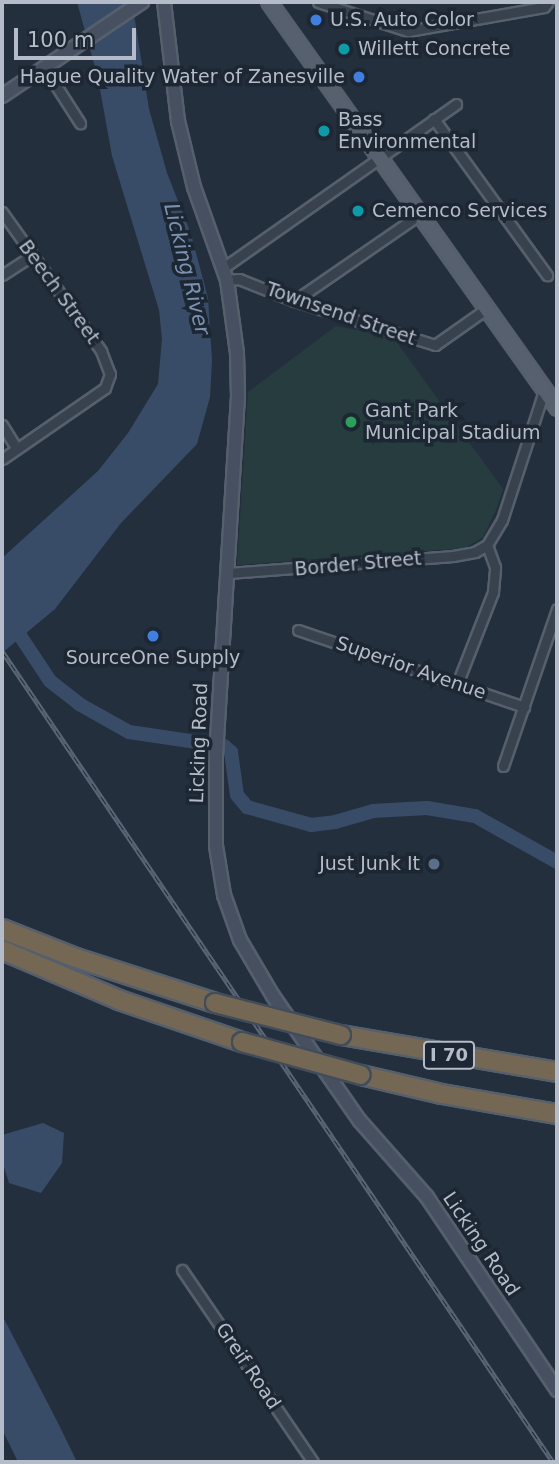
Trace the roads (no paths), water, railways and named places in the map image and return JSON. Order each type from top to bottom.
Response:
[{"type":"highway","name":"I 70","points":[[2,929],[76,958],[215,1003],[341,1035],[557,1072]]},
{"type":"highway","name":"I 70","points":[[2,950],[119,1000],[242,1042],[361,1075],[454,1096],[557,1114]]},
{"type":"main road","points":[[271,2],[557,408]]},
{"type":"street","points":[[2,96],[142,2]]},
{"type":"street","name":"Licking Road","points":[[164,2],[178,121],[194,187],[225,274],[239,396],[216,753],[216,846],[223,895],[252,963],[342,1096],[427,1197],[557,1390]]},
{"type":"street","points":[[317,2],[408,31],[548,3]]},
{"type":"street","points":[[44,67],[80,123]]},
{"type":"street","points":[[225,274],[380,157],[456,104]]},
{"type":"street","points":[[434,119],[547,275]]},
{"type":"street","name":"Beech Street","points":[[2,212],[31,256],[102,351],[110,374],[105,388],[17,449]]},
{"type":"street","points":[[294,301],[419,214]]},
{"type":"street","points":[[2,275],[31,256]]},
{"type":"street","name":"Townsend Street","points":[[225,274],[294,301],[435,345],[486,309]]},
{"type":"street","points":[[457,684],[493,592],[495,567],[487,545],[502,520],[544,391]]},
{"type":"street","points":[[2,425],[17,449],[2,459]]},
{"type":"street","name":"Border Street","points":[[228,573],[453,556],[475,552],[487,545]]},
{"type":"street","points":[[503,766],[557,609]]},
{"type":"street","name":"Superior Avenue","points":[[298,630],[524,707]]},
{"type":"street","name":"Greif Road","points":[[182,1270],[313,1462]]},
{"type":"water","name":"Licking River","points":[[77,2],[132,2],[149,109],[167,173],[191,234],[208,298],[212,360],[210,397],[197,444],[121,523],[55,609],[2,653],[2,558],[98,471],[128,433],[158,384],[162,339],[159,310],[112,156],[98,78]]},
{"type":"water","points":[[43,1123],[64,1133],[62,1163],[41,1193],[9,1183],[2,1161],[2,1135]]},
{"type":"water","points":[[2,1315],[77,1462],[18,1462],[2,1429]]},
{"type":"waterway","points":[[13,625],[50,681],[79,704],[129,732],[224,746],[231,752],[237,795],[247,807],[311,825],[335,822],[373,811],[427,808],[475,816],[557,862]]},
{"type":"railway","points":[[2,651],[553,1462]]},
{"type":"place","name":"U.S. Auto Color","points":[[316,20]]},
{"type":"place","name":"Willett Concrete","points":[[344,49]]},
{"type":"place","name":"Hague Quality Water of Zanesville","points":[[359,77]]},
{"type":"place","name":"Bass Environmental","points":[[324,131]]},
{"type":"place","name":"Cemenco Services","points":[[358,211]]},
{"type":"place","name":"Gant Park Municipal Stadium","points":[[351,422]]},
{"type":"place","name":"SourceOne Supply","points":[[153,636]]},
{"type":"place","name":"Just Junk It","points":[[434,864]]}]
